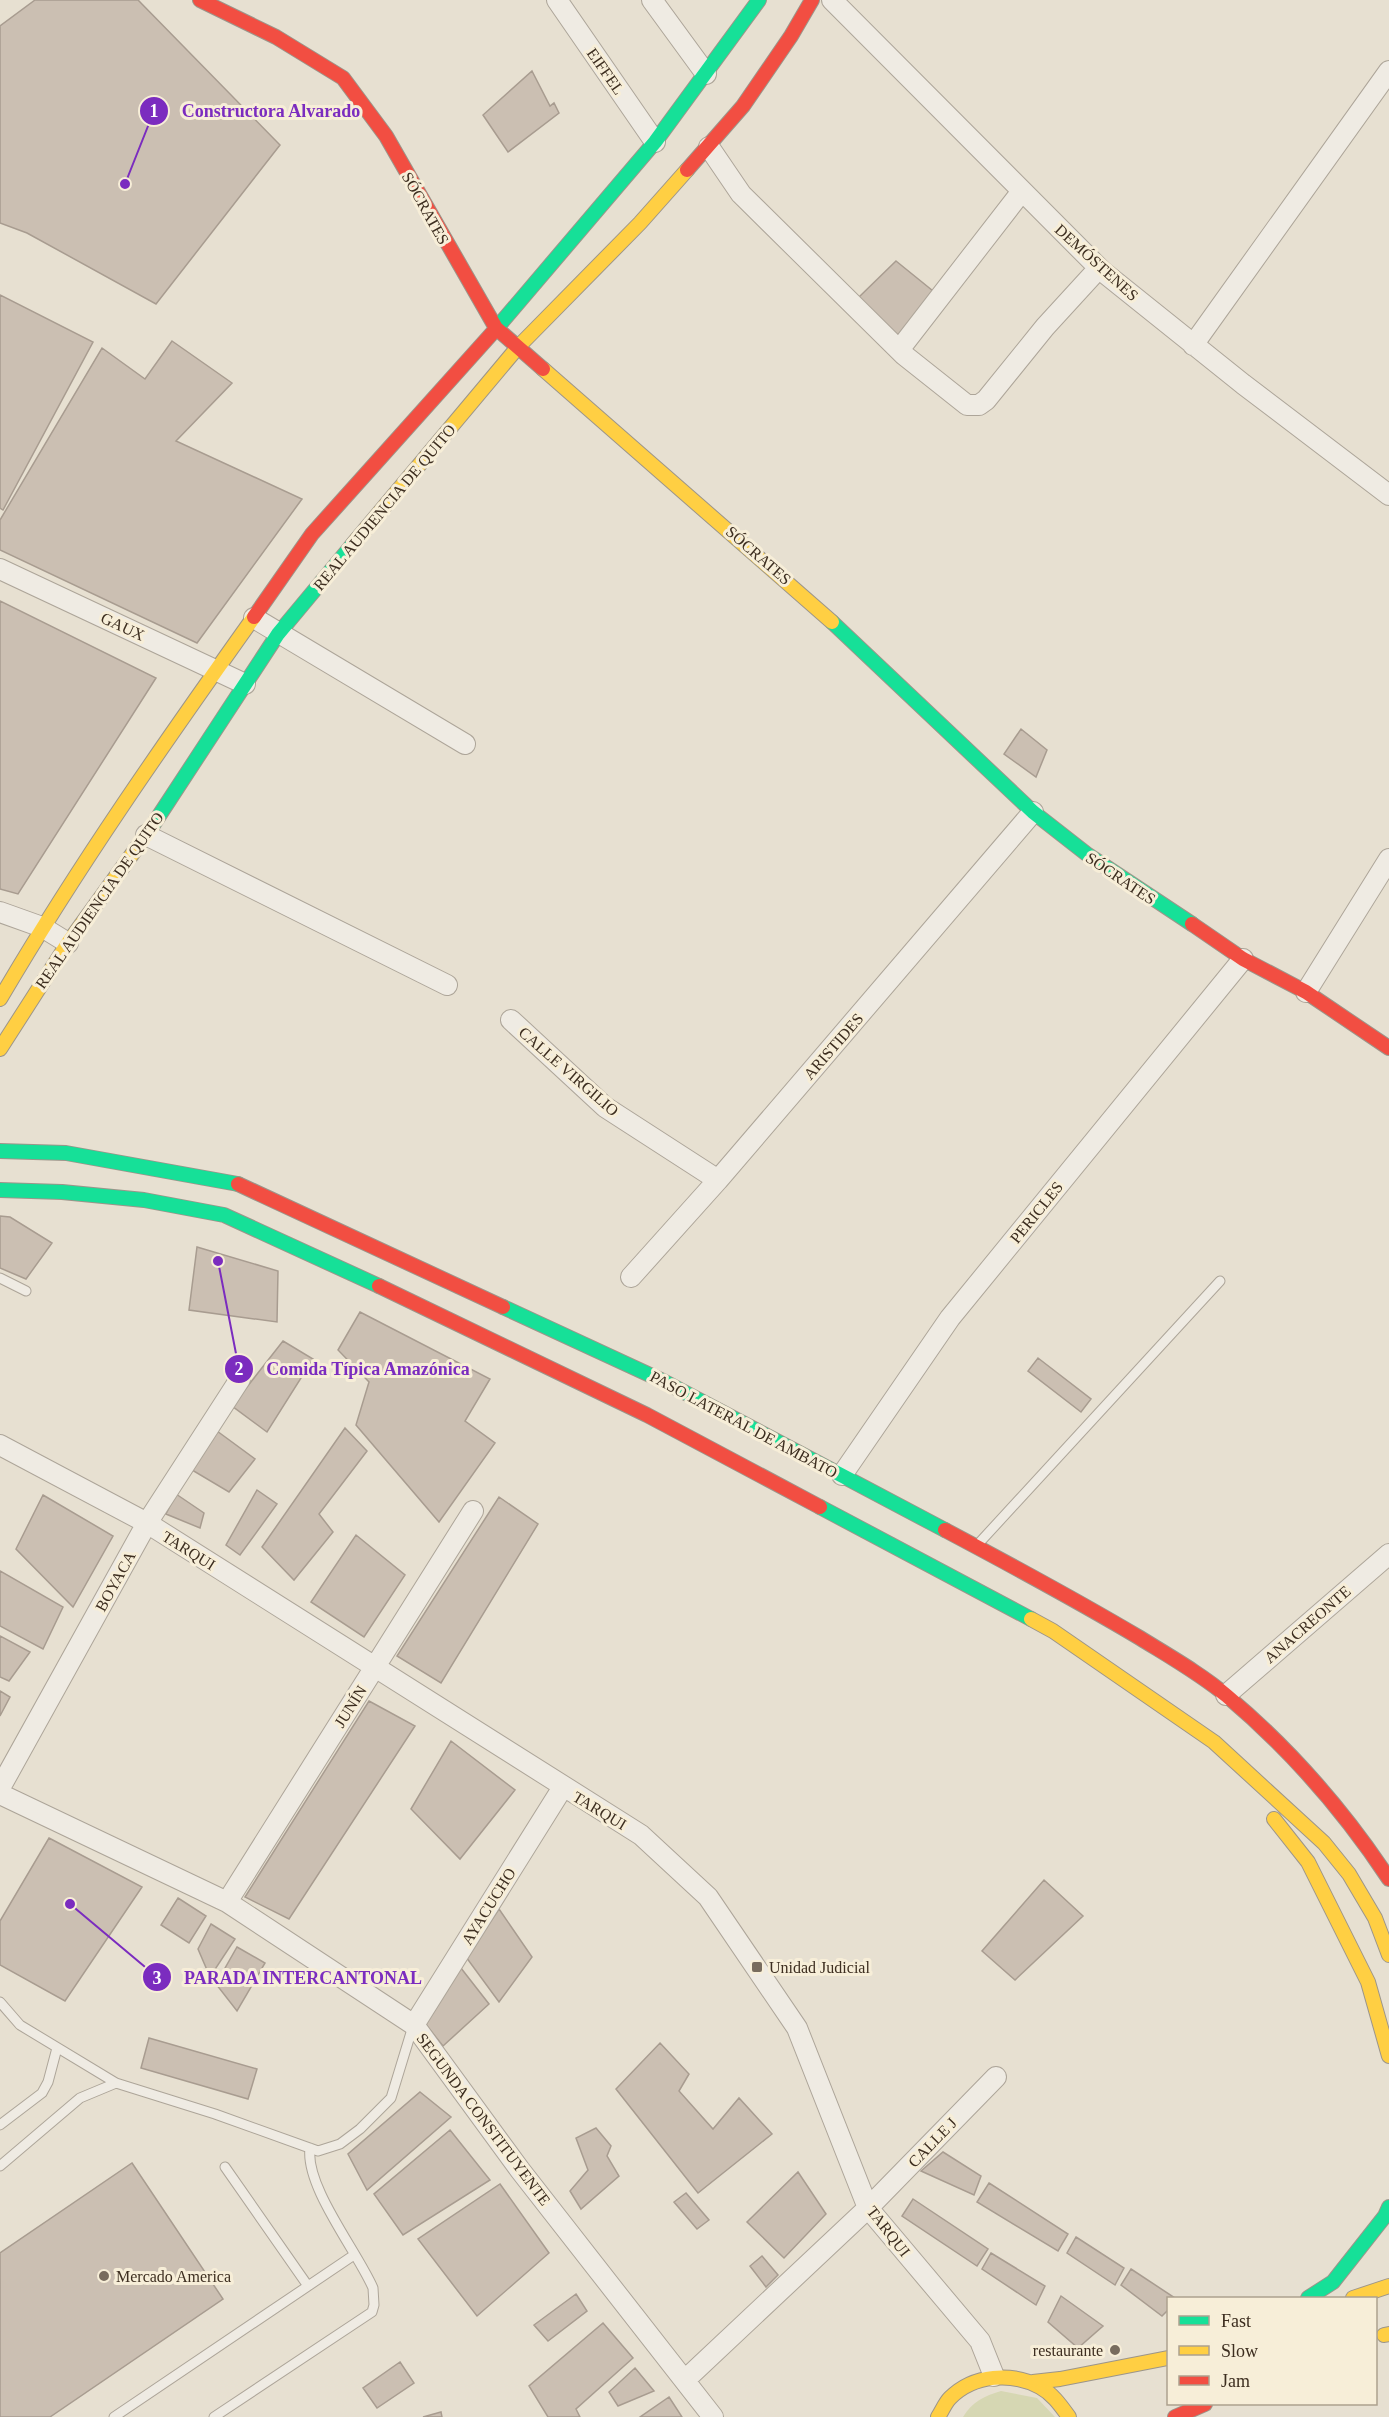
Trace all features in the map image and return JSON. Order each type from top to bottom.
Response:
[{"type":"main road","name":"SÓCRATES","points":[[200,0],[276,37],[343,78],[386,136],[496,328],[810,601],[1033,812],[1088,855],[1243,959],[1306,992],[1389,1048]]},
{"type":"main road","name":"REAL AUDIENCIA DE QUITO","points":[[0,999],[42,927],[116,812],[312,534],[496,328],[655,142],[759,0]]},
{"type":"main road","name":"REAL AUDIENCIA DE QUITO","points":[[0,1049],[68,943],[146,835],[278,634],[518,347],[640,223],[709,147],[743,106],[791,36],[812,0]]},
{"type":"main road","name":"PASO LATERAL DE AMBATO","points":[[0,1152],[66,1153],[237,1183],[663,1381],[1070,1596],[1167,1655],[1226,1695],[1313,1778],[1362,1838],[1389,1879]]},
{"type":"main road","points":[[0,1190],[62,1192],[144,1200],[224,1215],[337,1265],[647,1415],[1053,1630],[1214,1742],[1324,1843],[1349,1875],[1376,1918],[1389,1955]]},
{"type":"main road","points":[[1214,1742],[1308,1862],[1368,1982],[1389,2056]]},
{"type":"main road","points":[[1310,2297],[1333,2282],[1385,2216],[1389,2207]]},
{"type":"main road","points":[[1356,2297],[1389,2286]]},
{"type":"main road","points":[[1033,2382],[1167,2358]]},
{"type":"main road","points":[[936,2415],[954,2394],[973,2382],[994,2376],[1014,2376],[1033,2382],[1053,2395],[1069,2417]]},
{"type":"main road","points":[[1175,2417],[1201,2405]]},
{"type":"street","name":"EIFFEL","points":[[557,0],[655,142]]},
{"type":"street","points":[[652,0],[706,74]]},
{"type":"street","name":"DEMÓSTENES","points":[[831,0],[1099,268],[1193,345],[1389,495]]},
{"type":"street","points":[[1193,345],[1389,71]]},
{"type":"street","points":[[709,147],[741,194],[899,351],[967,405],[979,405],[986,400],[1045,327],[1099,268]]},
{"type":"street","points":[[899,351],[1022,191]]},
{"type":"street","name":"GAUX","points":[[0,569],[245,684]]},
{"type":"street","points":[[254,618],[465,744]]},
{"type":"street","name":"ARISTIDES","points":[[631,1277],[718,1180],[1033,812]]},
{"type":"street","points":[[146,835],[447,985]]},
{"type":"street","points":[[1306,992],[1389,859]]},
{"type":"street","points":[[0,912],[42,927],[68,943]]},
{"type":"street","name":"PERICLES","points":[[842,1475],[950,1318],[1243,959]]},
{"type":"street","name":"CALLE VIRGILIO","points":[[511,1020],[605,1107],[718,1180]]},
{"type":"street","name":"BOYACA","points":[[0,1788],[147,1523],[240,1379]]},
{"type":"street","name":"TARQUI","points":[[0,1445],[147,1523],[641,1835],[708,1897],[797,2028],[868,2208],[980,2341],[994,2376]]},
{"type":"street","name":"JUNÍN","points":[[227,1902],[473,1511]]},
{"type":"street","name":"ANACREONTE","points":[[1226,1695],[1389,1554]]},
{"type":"street","name":"AYACUCHO","points":[[414,2025],[563,1787]]},
{"type":"street","name":"SEGUNDA CONSTITUYENTE","points":[[0,1794],[227,1902],[414,2025],[520,2170],[713,2417]]},
{"type":"street","name":"CALLE J","points":[[685,2380],[868,2208],[996,2077]]},
{"type":"lane","points":[[0,1278],[26,1291]]},
{"type":"lane","points":[[976,1546],[1220,1281]]},
{"type":"lane","points":[[0,2002],[20,2025],[116,2083],[215,2114],[318,2151],[340,2144],[360,2129],[391,2098],[414,2025]]},
{"type":"lane","points":[[0,2125],[42,2093],[48,2082],[57,2048]]},
{"type":"lane","points":[[0,2166],[81,2098],[116,2083]]},
{"type":"lane","points":[[214,2417],[372,2312],[373,2288],[319,2188],[308,2160],[310,2148]]},
{"type":"lane","points":[[225,2167],[308,2286]]},
{"type":"lane","points":[[114,2417],[354,2254]]},
{"type":"green space","points":[[1001,2391],[1037,2398],[1055,2417],[963,2417],[979,2400]]},
{"type":"building","points":[[35,0],[138,0],[280,145],[156,304],[27,233],[0,223],[0,26]]},
{"type":"building","points":[[532,71],[550,106],[554,103],[559,113],[508,152],[483,115]]},
{"type":"building","points":[[896,261],[938,295],[897,339],[858,298]]},
{"type":"building","points":[[0,295],[93,342],[3,510],[0,508]]},
{"type":"building","points":[[172,341],[232,383],[176,441],[302,499],[197,643],[0,550],[0,520],[102,348],[145,379]]},
{"type":"building","points":[[0,601],[156,678],[18,894],[0,889]]},
{"type":"building","points":[[1021,729],[1047,750],[1036,777],[1004,754]]},
{"type":"building","points":[[0,1216],[10,1217],[52,1243],[26,1279],[0,1268]]},
{"type":"building","points":[[197,1247],[278,1271],[277,1322],[189,1310]]},
{"type":"building","points":[[360,1312],[490,1379],[465,1421],[495,1443],[439,1522],[356,1425],[369,1382],[338,1350]]},
{"type":"building","points":[[283,1341],[313,1359],[267,1432],[232,1406]]},
{"type":"building","points":[[1038,1358],[1091,1399],[1081,1412],[1028,1371]]},
{"type":"building","points":[[345,1428],[367,1451],[319,1514],[333,1532],[294,1580],[262,1547]]},
{"type":"building","points":[[217,1431],[255,1459],[229,1492],[192,1470]]},
{"type":"building","points":[[257,1490],[277,1504],[240,1555],[226,1545]]},
{"type":"building","points":[[176,1494],[204,1513],[200,1528],[166,1514]]},
{"type":"building","points":[[43,1495],[113,1536],[73,1607],[16,1549]]},
{"type":"building","points":[[499,1497],[538,1524],[441,1683],[397,1656]]},
{"type":"building","points":[[356,1535],[405,1575],[364,1637],[311,1602]]},
{"type":"building","points":[[0,1571],[63,1607],[43,1649],[0,1626]]},
{"type":"building","points":[[0,1636],[30,1652],[9,1681],[0,1677]]},
{"type":"building","points":[[0,1691],[10,1697],[0,1716]]},
{"type":"building","points":[[369,1701],[415,1726],[289,1919],[245,1897]]},
{"type":"building","points":[[451,1741],[515,1790],[460,1859],[411,1809]]},
{"type":"building","points":[[49,1838],[142,1887],[65,2001],[0,1965],[0,1921]]},
{"type":"building","points":[[1044,1880],[1083,1916],[1015,1980],[982,1951]]},
{"type":"building","points":[[178,1898],[206,1916],[189,1943],[161,1925]]},
{"type":"building","points":[[499,1909],[532,1957],[499,2002],[466,1957]]},
{"type":"building","points":[[211,1924],[235,1939],[210,1977],[198,1949]]},
{"type":"building","points":[[237,1947],[265,1963],[237,2011],[216,1984]]},
{"type":"building","points":[[457,1963],[489,2004],[443,2046],[423,2021]]},
{"type":"building","points":[[149,2038],[257,2069],[248,2099],[141,2068]]},
{"type":"building","points":[[660,2043],[689,2074],[679,2091],[713,2129],[739,2098],[772,2134],[698,2193],[616,2089]]},
{"type":"building","points":[[420,2092],[451,2117],[367,2190],[348,2154]]},
{"type":"building","points":[[596,2128],[611,2146],[607,2156],[619,2176],[581,2209],[570,2191],[588,2170],[576,2138]]},
{"type":"building","points":[[450,2130],[490,2180],[403,2235],[374,2194]]},
{"type":"building","points":[[943,2152],[981,2176],[974,2195],[921,2171]]},
{"type":"building","name":"Mercado America","points":[[132,2163],[223,2299],[50,2417],[0,2417],[0,2253]]},
{"type":"building","points":[[798,2172],[826,2214],[784,2258],[747,2222]]},
{"type":"building","points":[[989,2183],[1068,2234],[1058,2251],[977,2202]]},
{"type":"building","points":[[500,2184],[549,2253],[477,2316],[418,2239]]},
{"type":"building","points":[[686,2193],[709,2220],[697,2229],[674,2202]]},
{"type":"building","points":[[913,2199],[988,2249],[977,2266],[902,2216]]},
{"type":"building","points":[[1076,2237],[1124,2268],[1115,2285],[1067,2253]]},
{"type":"building","points":[[991,2253],[1045,2286],[1036,2305],[982,2269]]},
{"type":"building","points":[[762,2256],[778,2275],[766,2287],[750,2266]]},
{"type":"building","points":[[1131,2269],[1173,2297],[1167,2297],[1167,2311],[1162,2316],[1121,2285]]},
{"type":"building","points":[[576,2294],[587,2311],[548,2341],[534,2325]]},
{"type":"building","points":[[1061,2296],[1103,2326],[1078,2348],[1048,2322]]},
{"type":"building","points":[[603,2323],[633,2358],[576,2409],[580,2417],[548,2417],[529,2386]]},
{"type":"building","points":[[400,2362],[414,2383],[377,2408],[363,2388]]},
{"type":"building","points":[[635,2368],[654,2391],[618,2406],[609,2392]]},
{"type":"building","points":[[669,2397],[682,2417],[640,2417]]},
{"type":"building","points":[[441,2412],[442,2417],[423,2417]]},
{"type":"traffic: fast","points":[[495,330],[655,142],[759,0]]},
{"type":"traffic: fast","points":[[151,828],[278,634],[353,544]]},
{"type":"traffic: fast","points":[[832,622],[1033,812],[1088,855],[1192,924]]},
{"type":"traffic: fast","points":[[0,1151],[66,1153],[238,1184]]},
{"type":"traffic: fast","points":[[0,1190],[62,1192],[144,1200],[224,1215],[379,1286]]},
{"type":"traffic: fast","points":[[503,1307],[663,1381],[945,1530]]},
{"type":"traffic: fast","points":[[820,1507],[1031,1619]]},
{"type":"traffic: fast","points":[[1310,2297],[1333,2282],[1385,2216],[1389,2207]]},
{"type":"traffic: slow","points":[[353,544],[518,347],[640,223],[687,170]]},
{"type":"traffic: slow","points":[[543,369],[832,622]]},
{"type":"traffic: slow","points":[[0,999],[91,853],[254,617]]},
{"type":"traffic: slow","points":[[0,1049],[68,943],[151,828]]},
{"type":"traffic: slow","points":[[1031,1619],[1053,1631],[1214,1742],[1324,1843],[1349,1874],[1375,1918],[1389,1955]]},
{"type":"traffic: slow","points":[[1274,1819],[1308,1862],[1368,1982],[1389,2056]]},
{"type":"traffic: slow","points":[[1356,2297],[1389,2286]]},
{"type":"traffic: slow","points":[[1384,2335],[1389,2334]]},
{"type":"traffic: slow","points":[[1033,2382],[1167,2358]]},
{"type":"traffic: slow","points":[[938,2417],[948,2400],[960,2390],[970,2384],[994,2378],[1017,2379],[1040,2387],[1056,2400],[1069,2417]]},
{"type":"traffic: jam","points":[[200,0],[276,37],[343,78],[386,136],[496,328],[543,369]]},
{"type":"traffic: jam","points":[[687,170],[743,106],[791,36],[812,0]]},
{"type":"traffic: jam","points":[[254,617],[312,534],[495,330]]},
{"type":"traffic: jam","points":[[1192,924],[1243,959],[1306,992],[1389,1048]]},
{"type":"traffic: jam","points":[[238,1184],[503,1307]]},
{"type":"traffic: jam","points":[[379,1286],[647,1415],[820,1507]]},
{"type":"traffic: jam","points":[[945,1530],[1116,1624],[1217,1688],[1273,1737],[1315,1782],[1354,1829],[1389,1879]]},
{"type":"traffic: jam","points":[[1175,2417],[1203,2405]]},
{"type":"place","name":"Constructora Alvarado","points":[[125,184]]},
{"type":"place","name":"Comida Típica Amazónica","points":[[218,1261]]},
{"type":"place","name":"PARADA INTERCANTONAL","points":[[70,1904]]},
{"type":"place","name":"Unidad Judicial","points":[[757,1967]]},
{"type":"place","name":"Mercado America","points":[[104,2276]]},
{"type":"place","name":"restaurante","points":[[1115,2350]]}]
